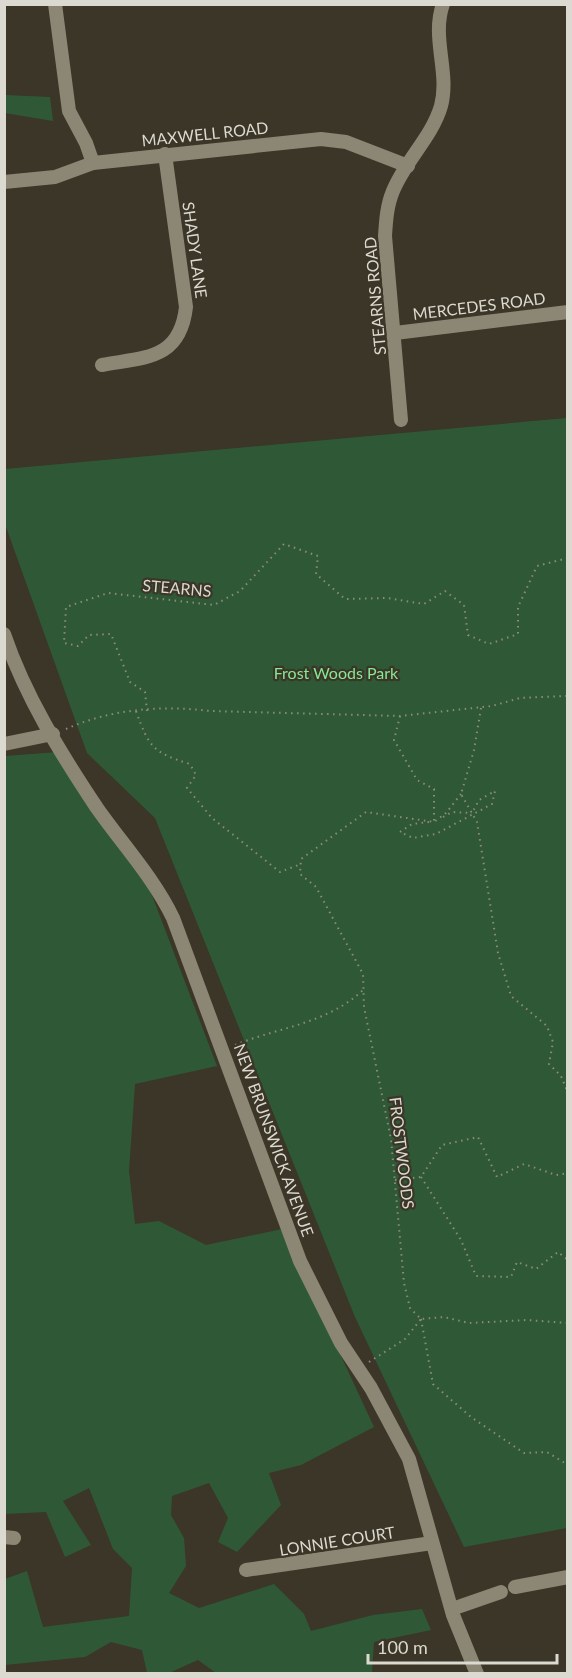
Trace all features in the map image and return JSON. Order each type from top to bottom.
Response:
[{"type":"street","points":[[55,4],[69,111],[86,142],[93,163]]},
{"type":"street","name":"STEARNS ROAD","points":[[401,420],[395,333],[384,236],[387,210],[394,189],[441,106],[443,88],[438,24],[443,4]]},
{"type":"street","name":"MAXWELL ROAD","points":[[4,182],[55,177],[93,163],[321,139],[346,142],[408,166]]},
{"type":"street","name":"SHADY LANE","points":[[102,366],[157,354],[179,338],[184,325],[186,307],[165,154]]},
{"type":"street","name":"MERCEDES ROAD","points":[[395,333],[567,312]]},
{"type":"street","name":"NEW BRUNSWICK AVENUE","points":[[4,634],[32,700],[98,808],[161,894],[194,971],[300,1261],[341,1343],[359,1370],[409,1459],[452,1609],[477,1674]]},
{"type":"street","points":[[4,744],[53,734]]},
{"type":"street","name":"LONNIE COURT","points":[[246,1570],[432,1543]]},
{"type":"street","points":[[452,1609],[508,1590],[567,1577]]},
{"type":"path","name":"STEARNS","points":[[147,711],[145,692],[130,682],[111,634],[89,634],[78,646],[64,643],[66,607],[108,593],[214,605],[240,591],[284,544],[318,556],[316,574],[345,599],[387,598],[424,604],[446,591],[464,605],[468,635],[489,644],[518,634],[518,607],[537,566],[567,558]]},
{"type":"path","points":[[53,734],[119,711],[147,711],[179,707],[210,711],[400,716],[480,707],[520,698],[567,696]]},
{"type":"path","points":[[135,711],[144,733],[160,754],[190,764],[196,775],[187,788],[212,818],[280,872],[301,861],[366,812],[434,822],[446,813],[461,795],[474,750],[480,707]]},
{"type":"path","points":[[400,716],[394,741],[417,780],[434,789],[434,822]]},
{"type":"path","points":[[495,791],[492,804],[436,834],[413,838],[400,832],[412,824],[434,822],[452,812],[472,813],[479,800],[495,791]]},
{"type":"path","points":[[461,795],[477,822],[498,952],[511,996],[547,1026],[553,1042],[549,1064],[567,1080]]},
{"type":"path","name":"FROSTWOODS","points":[[301,861],[300,874],[316,887],[363,974],[364,1007],[391,1139],[404,1283],[410,1308],[421,1319],[434,1384],[471,1417],[524,1453],[547,1452],[567,1465]]},
{"type":"path","points":[[225,1054],[236,1045],[304,1025],[348,1004],[363,990]]},
{"type":"path","points":[[561,1076],[567,1093]]},
{"type":"path","points":[[395,1180],[420,1177],[442,1145],[478,1137],[497,1177],[524,1164],[556,1175],[567,1173]]},
{"type":"path","points":[[420,1177],[461,1240],[476,1276],[511,1277],[518,1262],[536,1269],[558,1252],[567,1260]]},
{"type":"path","points":[[359,1370],[405,1339],[421,1319],[444,1317],[469,1323],[527,1320],[567,1323]]},
{"type":"green space","points":[[5,95],[50,97],[53,121],[5,113]]},
{"type":"green space","name":"Frost Woods Park","points":[[567,418],[567,1528],[464,1547],[355,1317],[155,818],[87,753],[5,524],[5,469]]},
{"type":"green space","points":[[58,752],[150,890],[217,1066],[135,1084],[129,1171],[135,1224],[159,1221],[206,1245],[282,1229],[374,1427],[301,1465],[269,1473],[281,1505],[237,1552],[218,1542],[228,1518],[209,1483],[172,1496],[171,1515],[184,1538],[186,1566],[169,1593],[199,1608],[274,1584],[304,1614],[311,1631],[373,1615],[422,1609],[431,1630],[374,1642],[372,1673],[216,1673],[198,1660],[169,1673],[147,1673],[142,1650],[111,1642],[85,1657],[5,1665],[5,1579],[27,1571],[43,1627],[129,1616],[132,1568],[113,1549],[89,1488],[63,1501],[91,1545],[65,1557],[46,1512],[5,1514],[5,756]]}]
